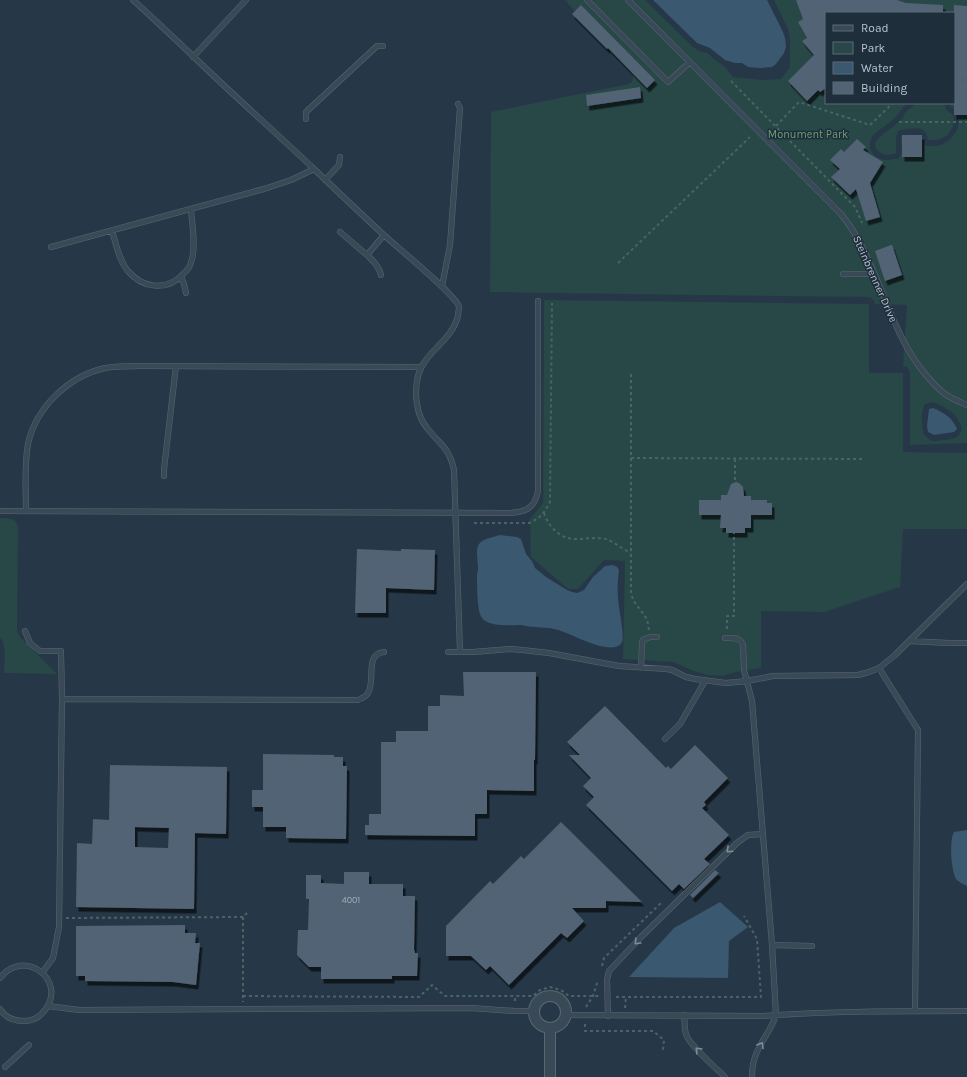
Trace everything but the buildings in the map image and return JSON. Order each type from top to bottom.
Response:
[{"type":"street","points":[[546,996],[557,997],[565,1004],[566,1015],[560,1025],[550,1028],[545,1027],[540,1025],[534,1016],[535,1006],[541,998],[546,996]]},
{"type":"street","points":[[550,1028],[550,1077]]},
{"type":"lane","points":[[134,0],[384,235],[442,286],[452,296],[459,307],[457,320],[451,332],[433,351],[421,367],[416,384],[417,407],[422,422],[445,448],[449,454],[454,470],[460,652]]},
{"type":"lane","points":[[193,57],[246,0]]},
{"type":"lane","points":[[587,0],[668,82],[690,62]]},
{"type":"lane","name":"Steinbrenner Drive","points":[[628,0],[848,222],[861,245],[901,336],[915,361],[934,384],[946,394],[967,406]]},
{"type":"lane","points":[[306,119],[306,112],[365,56],[377,46],[383,46]]},
{"type":"lane","points":[[442,286],[450,245],[460,108],[458,104]]},
{"type":"lane","points":[[326,180],[339,165],[340,157]]},
{"type":"lane","points":[[51,247],[227,200],[291,180],[314,169]]},
{"type":"lane","points":[[112,231],[126,269],[134,277],[144,284],[154,286],[167,285],[181,277],[188,269],[192,259],[193,252],[190,210]]},
{"type":"lane","points":[[340,232],[377,265],[381,274]]},
{"type":"lane","points":[[367,255],[384,235]]},
{"type":"lane","points":[[843,274],[874,274]]},
{"type":"lane","points":[[181,277],[186,293]]},
{"type":"lane","points":[[0,511],[516,513],[526,510],[534,504],[538,491],[538,301]]},
{"type":"lane","points":[[164,476],[176,366]]},
{"type":"lane","points":[[26,511],[26,462],[28,443],[31,434],[39,415],[58,393],[82,376],[105,368],[118,367],[421,367]]},
{"type":"lane","points":[[448,652],[487,652],[511,649],[549,653],[619,666],[672,670],[686,676],[705,681],[726,683],[773,676],[858,675],[879,668],[910,641],[967,584]]},
{"type":"lane","points":[[25,631],[30,643],[40,651],[61,651],[62,699],[59,927],[52,958],[42,973]]},
{"type":"lane","points":[[641,668],[643,640],[650,637],[657,637]]},
{"type":"lane","points":[[726,638],[737,638],[742,642],[744,670],[752,701],[772,946],[776,1015],[771,1029],[757,1052],[752,1077]]},
{"type":"lane","points":[[910,641],[948,643],[967,642]]},
{"type":"lane","points":[[62,699],[358,700],[365,697],[369,692],[374,657],[377,654],[384,652]]},
{"type":"lane","points":[[879,668],[918,730],[915,1011]]},
{"type":"lane","points":[[664,739],[680,724],[705,681]]},
{"type":"lane","points":[[608,1016],[607,980],[609,971],[737,843],[748,835],[763,834]]},
{"type":"lane","points":[[772,946],[812,946]]},
{"type":"lane","points":[[0,978],[8,970],[16,966],[26,965],[35,968],[42,973],[48,980],[51,988],[51,997],[48,1006],[43,1013],[35,1019],[18,1021],[9,1017],[0,1009]]},
{"type":"lane","points":[[48,1006],[79,1010],[471,1008],[534,1011]]},
{"type":"lane","points":[[566,1015],[764,1016],[871,1011],[967,1011]]},
{"type":"lane","points":[[684,1015],[686,1036],[691,1044],[725,1077]]},
{"type":"lane","points":[[5,1067],[29,1045]]},
{"type":"path","points":[[955,80],[967,80]]},
{"type":"path","points":[[731,81],[855,208],[862,224]]},
{"type":"path","points":[[776,126],[799,102],[870,125],[892,104]]},
{"type":"path","points":[[899,122],[967,122]]},
{"type":"path","points":[[618,263],[750,137]]},
{"type":"path","points":[[631,374],[632,596],[646,619],[650,637]]},
{"type":"path","points":[[631,458],[862,459]]},
{"type":"path","points":[[735,459],[735,482]]},
{"type":"path","points":[[544,513],[550,525],[558,533],[567,538],[602,538],[612,542],[628,552],[631,552]]},
{"type":"path","points":[[726,638],[727,616],[734,616],[734,533]]},
{"type":"path","points":[[59,918],[243,917],[247,913]]},
{"type":"path","points":[[611,997],[761,997],[757,939],[744,916]]},
{"type":"path","points":[[243,917],[243,1009]]},
{"type":"path","points":[[243,996],[419,997],[432,985],[445,996],[533,996],[540,990],[550,987],[561,990],[569,996],[603,997]]},
{"type":"path","points":[[515,996],[515,1001]]},
{"type":"path","points":[[625,1009],[626,997]]},
{"type":"path","points":[[585,1024],[585,1031],[653,1031],[664,1040],[663,1050]]},
{"type":"green space","name":"Monument Park","points":[[565,0],[645,0],[693,47],[699,51],[707,53],[725,67],[733,77],[762,80],[781,79],[790,67],[790,38],[788,29],[774,0],[967,0],[967,443],[910,445],[910,372],[907,367],[903,366],[907,305],[875,304],[874,300],[870,297],[490,292],[491,112],[629,84],[633,79],[632,74]],"holes":[[[933,402],[946,408],[957,417],[961,426],[960,433],[955,438],[932,441],[924,435],[922,419],[923,408],[925,404]]]},
{"type":"green space","points":[[914,104],[944,104],[946,110],[952,114],[954,118],[953,127],[948,135],[938,140],[928,140],[927,135],[921,129],[900,130],[898,131],[896,137],[896,153],[887,155],[880,153],[875,147],[877,139],[903,118],[905,113]]},
{"type":"green space","points":[[544,300],[869,304],[869,373],[903,373],[903,452],[967,453],[967,529],[903,529],[900,587],[824,612],[761,611],[761,668],[736,672],[723,676],[707,675],[673,662],[623,659],[625,561],[604,560],[578,589],[568,589],[531,557],[530,519],[543,503]]},
{"type":"green space","points":[[0,518],[8,518],[13,520],[18,526],[17,631],[20,637],[57,674],[4,673],[4,644],[0,637]]},
{"type":"water","points":[[653,0],[767,0],[785,38],[786,47],[784,53],[772,67],[748,67],[742,63],[735,63],[725,60],[710,48],[697,43]]},
{"type":"water","points":[[933,408],[944,414],[953,422],[957,429],[954,432],[934,435],[928,432],[927,426],[929,409]]},
{"type":"water","points":[[500,535],[517,537],[521,539],[526,554],[532,561],[535,568],[546,577],[572,592],[577,593],[584,590],[593,577],[605,566],[613,565],[617,567],[619,570],[618,601],[623,633],[622,642],[618,646],[605,647],[590,643],[552,628],[521,625],[498,625],[487,622],[482,618],[479,610],[477,595],[477,551],[480,543]]},
{"type":"water","points":[[967,830],[967,886],[956,879],[954,875],[951,848],[952,836],[954,832]]},
{"type":"water","points":[[720,902],[748,927],[729,941],[728,978],[629,977],[674,928]]}]
